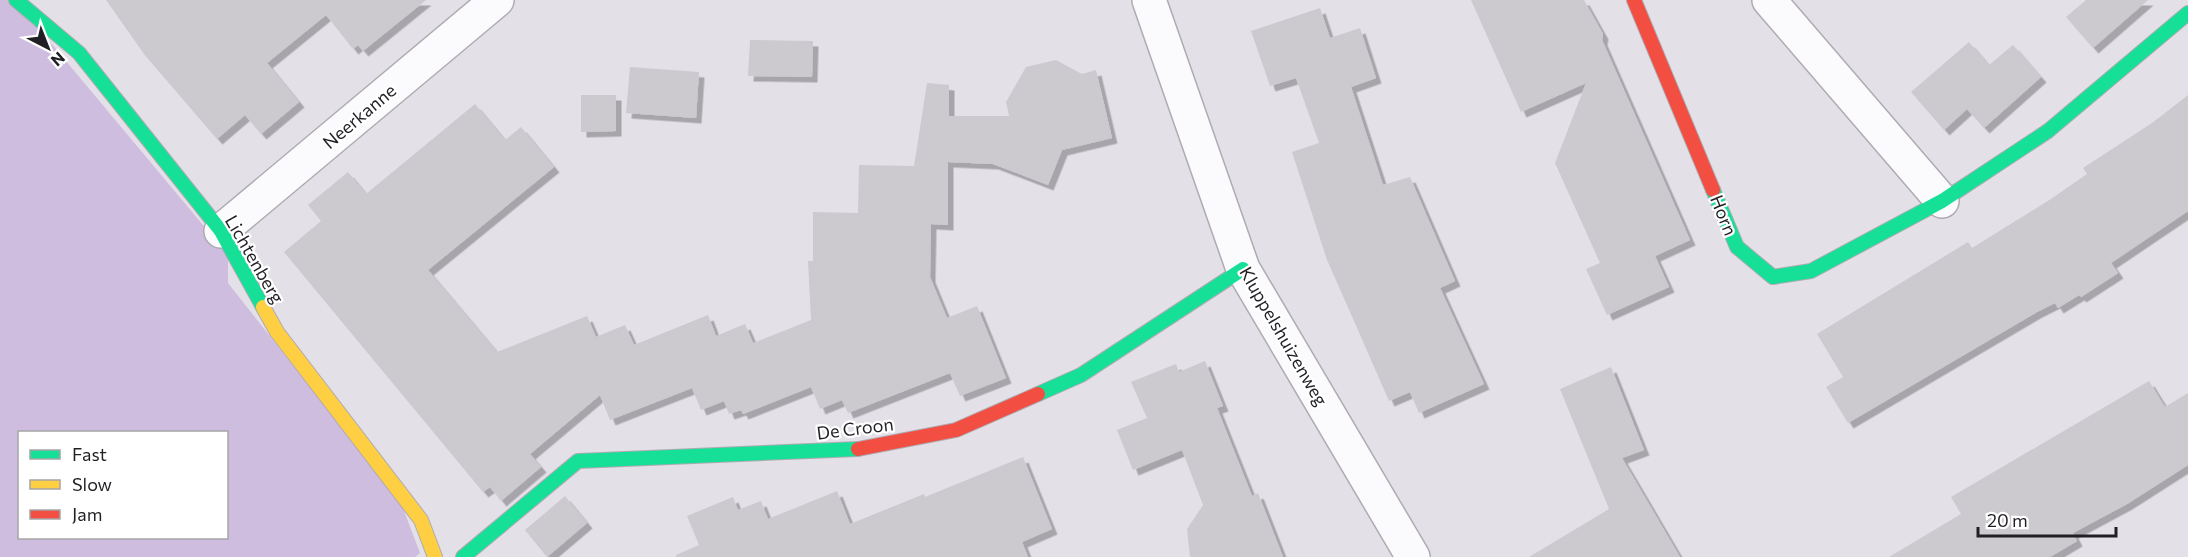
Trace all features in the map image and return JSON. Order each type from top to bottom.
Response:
[{"type":"street","name":"Lichtenberg","points":[[16,0],[79,53],[221,231],[277,332],[421,520],[435,557]]},
{"type":"street","name":"Neerkanne","points":[[221,231],[497,0]]},
{"type":"street","name":"Kluppelshuizenweg","points":[[1149,0],[1243,269],[1413,557]]},
{"type":"street","name":"Horn","points":[[1635,0],[1737,247],[1773,277],[1811,271],[1942,201],[2048,131],[2188,13]]},
{"type":"street","points":[[1769,0],[1942,201]]},
{"type":"street","name":"De Croon","points":[[463,557],[578,461],[857,450],[956,430],[1082,375],[1243,269]]},
{"type":"shaded area","points":[[0,0],[15,0],[228,255],[228,283],[401,503],[420,553],[415,557],[0,557]]},
{"type":"building","points":[[106,0],[426,0],[363,51],[358,45],[353,49],[326,15],[267,63],[299,102],[261,134],[245,115],[217,139],[144,54]]},
{"type":"building","points":[[1471,0],[1584,0],[1603,34],[1602,40],[1690,240],[1655,256],[1669,287],[1607,315],[1586,269],[1600,263],[1555,163],[1586,83],[1521,112]]},
{"type":"building","points":[[2086,0],[2148,0],[2093,48],[2066,17]]},
{"type":"building","points":[[1320,8],[1330,38],[1360,28],[1376,78],[1351,87],[1383,185],[1410,177],[1455,281],[1440,288],[1484,384],[1419,413],[1410,392],[1389,401],[1327,260],[1292,152],[1319,143],[1296,78],[1270,86],[1251,31]]},
{"type":"building","points":[[750,40],[813,41],[812,77],[748,76]]},
{"type":"building","points":[[1969,42],[1989,65],[2013,45],[2041,77],[1984,128],[1967,109],[1944,130],[1911,92]]},
{"type":"building","points":[[1056,60],[1082,74],[1096,70],[1112,138],[1062,150],[1048,185],[993,164],[948,162],[948,225],[931,224],[930,277],[947,318],[977,306],[1006,378],[960,396],[950,373],[848,413],[842,400],[820,409],[811,387],[743,414],[741,410],[729,414],[724,401],[701,410],[692,388],[610,420],[600,395],[530,454],[541,467],[501,501],[490,487],[483,492],[284,252],[321,221],[308,205],[348,172],[366,194],[475,104],[505,140],[521,127],[554,167],[428,270],[497,352],[587,316],[596,337],[625,325],[634,345],[708,315],[716,336],[745,324],[753,343],[811,320],[808,261],[813,261],[813,212],[858,213],[859,165],[914,166],[927,83],[949,85],[949,116],[1009,116],[1006,102],[1026,67]]},
{"type":"building","points":[[630,67],[699,72],[696,118],[626,113]]},
{"type":"building","points":[[581,95],[616,95],[616,131],[581,132]]},
{"type":"building","points":[[2188,95],[2188,211],[2111,263],[2118,273],[2081,297],[2079,295],[2058,308],[2055,303],[2037,312],[1848,423],[1826,387],[1843,377],[1817,334],[1968,242],[1972,248],[2051,199],[2087,174],[2083,168],[2152,123]]},
{"type":"building","points":[[1205,361],[1223,406],[1217,408],[1252,496],[1258,493],[1283,557],[1190,557],[1187,529],[1203,505],[1182,450],[1133,470],[1117,430],[1147,418],[1131,382],[1176,364],[1179,372]]},
{"type":"building","points":[[1611,367],[1644,450],[1622,458],[1680,557],[1529,557],[1609,509],[1560,389]]},
{"type":"building","points":[[2149,381],[2165,407],[2188,393],[2188,465],[2127,504],[2073,533],[2077,541],[2050,557],[1889,557],[1961,514],[1951,497]]},
{"type":"building","points":[[1023,457],[1052,529],[1022,542],[1028,557],[676,557],[699,545],[687,516],[733,497],[738,510],[761,501],[768,519],[837,491],[850,524],[924,494],[925,497]]},
{"type":"building","points":[[565,496],[587,523],[547,557],[525,530]]},
{"type":"traffic: fast","points":[[16,0],[79,53],[221,231],[263,307]]},
{"type":"traffic: fast","points":[[1713,190],[1737,247],[1773,277],[1811,271],[1942,201],[2048,131],[2188,13]]},
{"type":"traffic: fast","points":[[1038,394],[1081,375],[1243,269]]},
{"type":"traffic: fast","points":[[463,557],[578,461],[858,449]]},
{"type":"traffic: slow","points":[[263,307],[277,332],[421,520],[435,557]]},
{"type":"traffic: jam","points":[[1634,0],[1713,190]]},
{"type":"traffic: jam","points":[[858,449],[956,430],[1038,394]]}]
